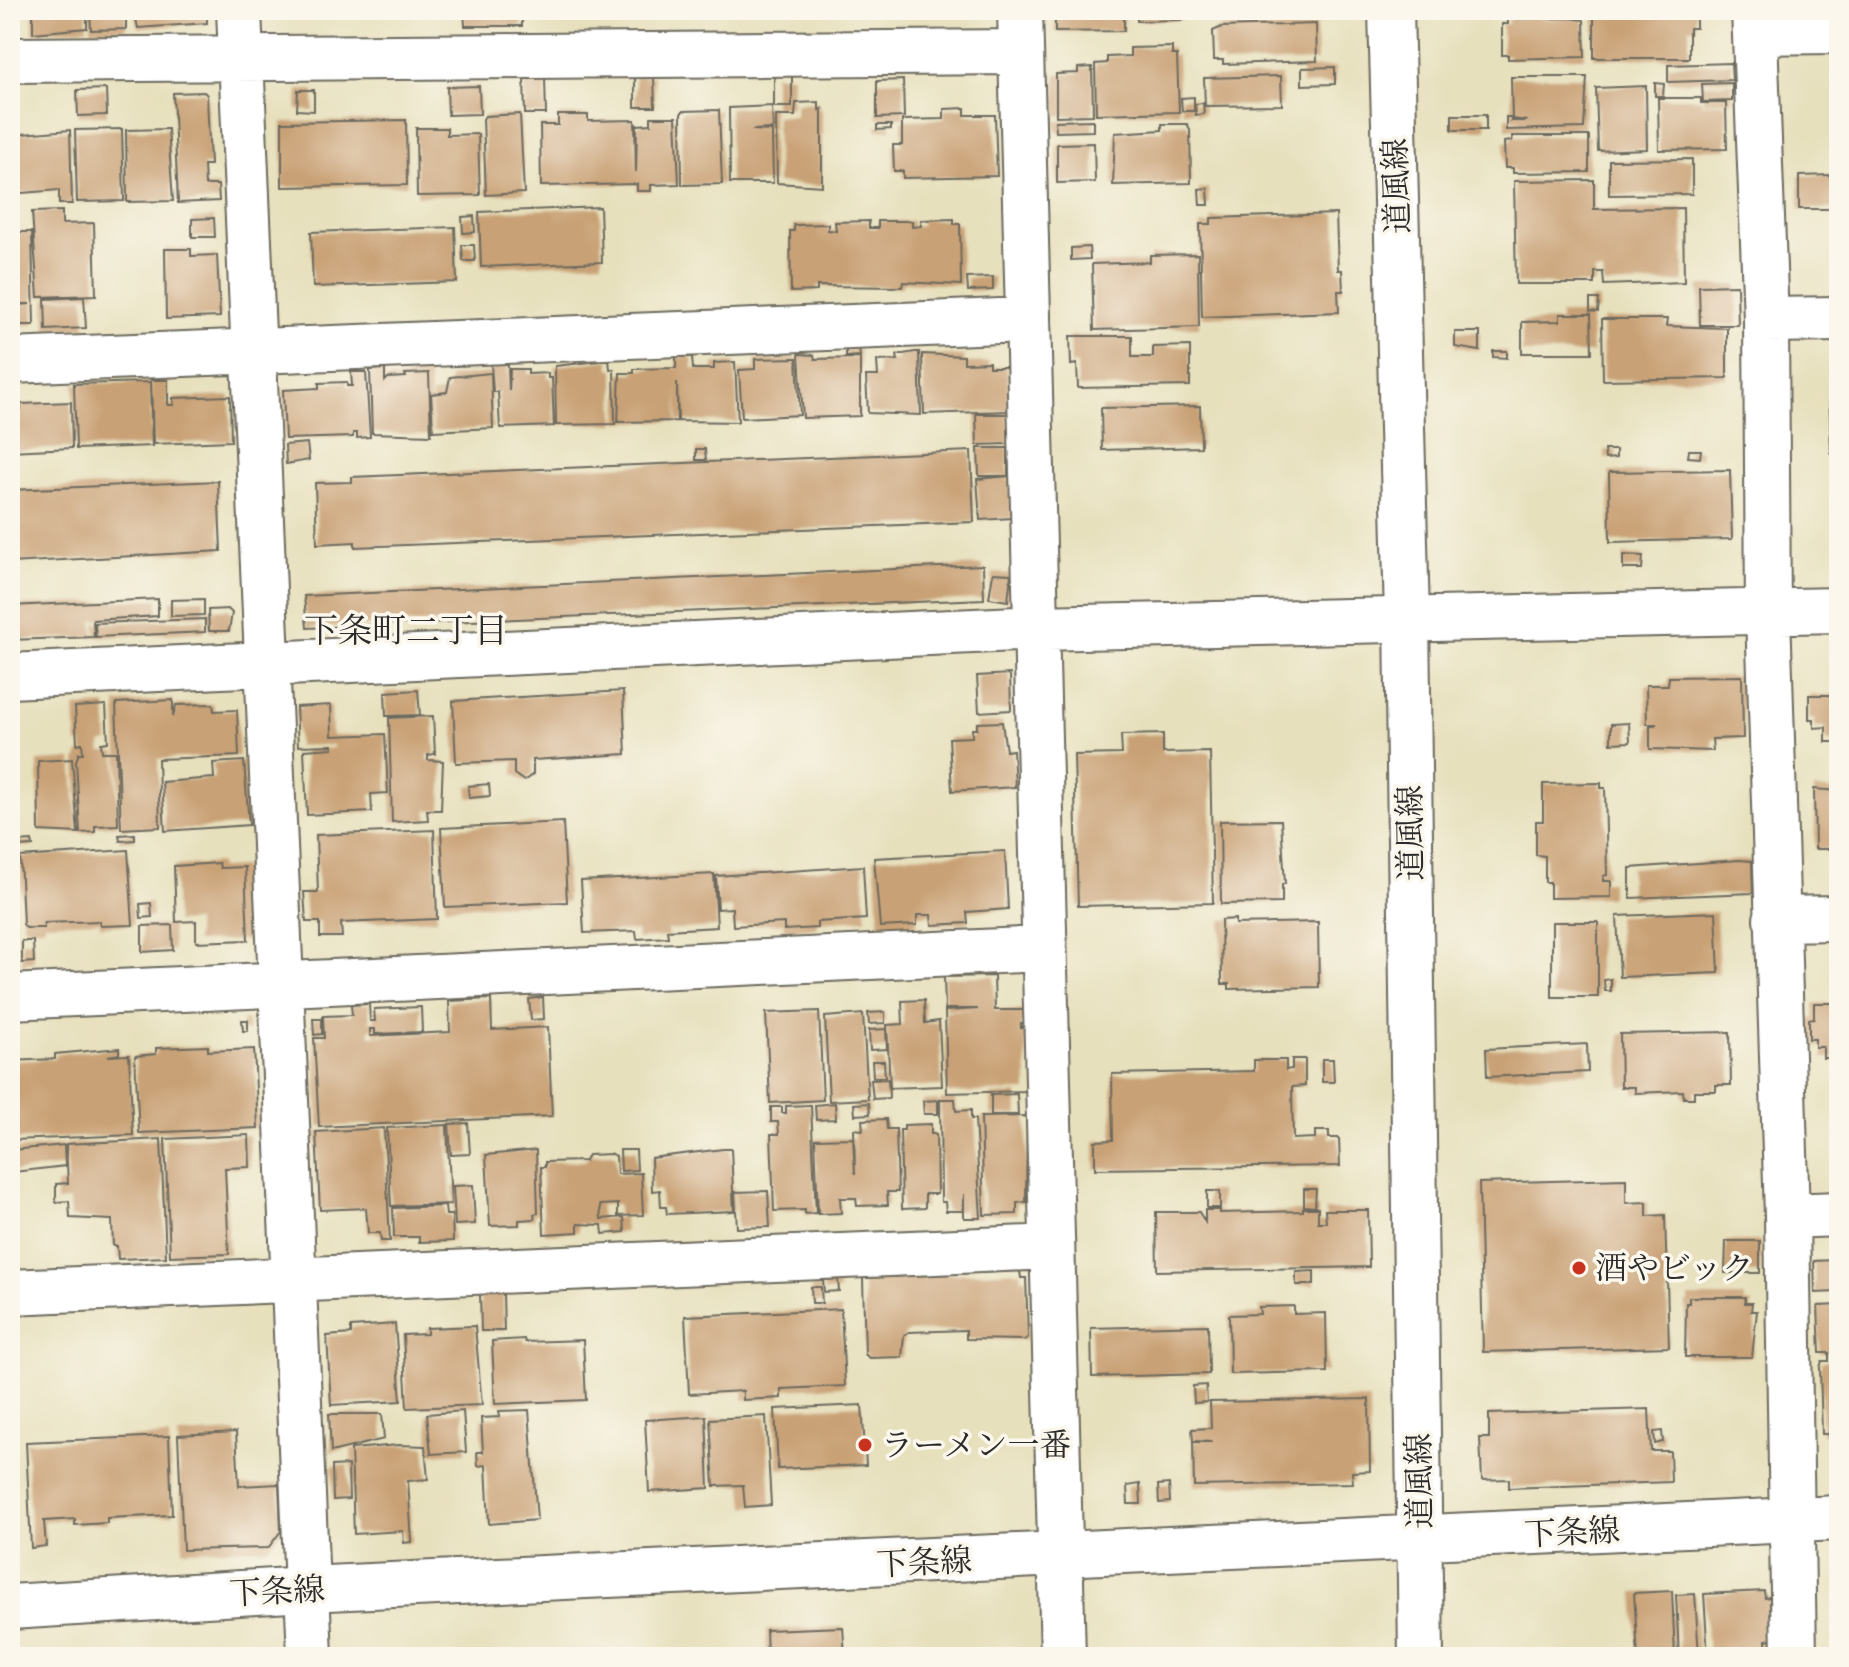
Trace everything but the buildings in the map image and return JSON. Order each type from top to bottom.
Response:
[{"type":"street","points":[[239,10],[310,1657]]},
{"type":"street","name":"道風線","points":[[1391,10],[1407,618],[1421,1657]]},
{"type":"street","points":[[1794,1657],[1787,1216],[1768,612],[1766,320],[1754,21],[1839,31]]},
{"type":"street","points":[[10,60],[240,56],[1020,31],[1025,320],[1038,628],[1042,949],[1063,1657]]},
{"type":"street","points":[[1766,320],[1839,319]]},
{"type":"street","points":[[10,361],[1025,320]]},
{"type":"street","points":[[10,676],[1038,628],[1839,610]]},
{"type":"street","points":[[1776,919],[1839,918]]},
{"type":"street","points":[[10,997],[1042,949]]},
{"type":"street","points":[[1787,1216],[1839,1214]]},
{"type":"street","points":[[10,1292],[1051,1247]]},
{"type":"street","name":"下条線","points":[[10,1607],[306,1589],[1419,1540],[1839,1518]]},
{"type":"place","name":"酒やビック","points":[[1579,1268]]},
{"type":"place","name":"ラーメン一番","points":[[865,1445]]},
{"type":"district","name":"下条町二丁目","points":[[406,630]]}]
